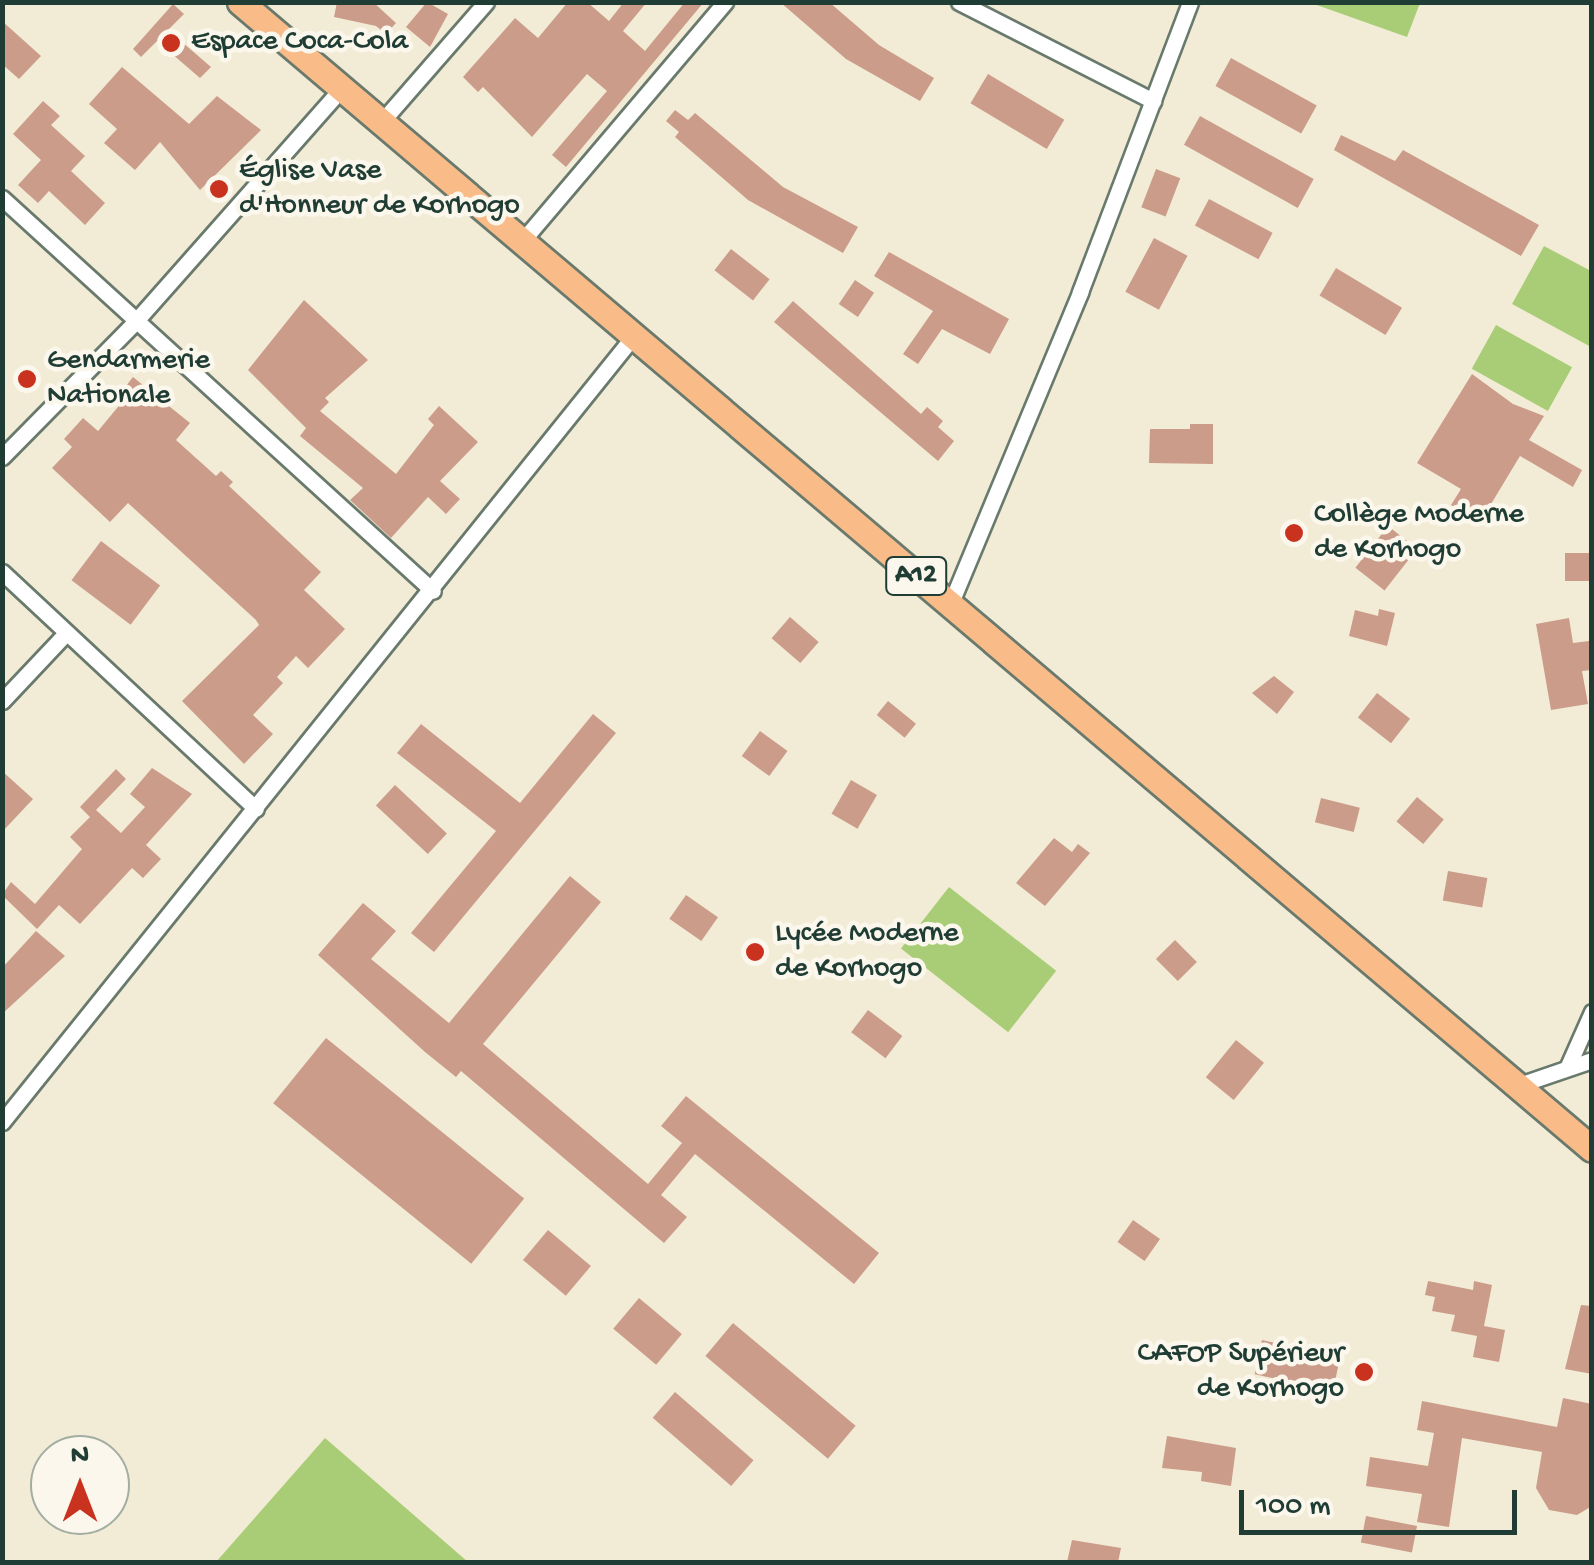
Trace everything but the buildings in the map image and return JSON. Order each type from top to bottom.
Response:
[{"type":"main road","name":"A12","points":[[243,3],[1592,1149]]},
{"type":"street","points":[[384,119],[486,2]]},
{"type":"street","points":[[524,238],[726,2]]},
{"type":"street","points":[[959,2],[1153,101]]},
{"type":"street","points":[[950,606],[1190,2]]},
{"type":"street","points":[[2,457],[134,323],[342,88]]},
{"type":"street","points":[[2,198],[134,323],[432,591]]},
{"type":"street","points":[[2,1122],[636,334]]},
{"type":"street","points":[[2,572],[256,809]]},
{"type":"street","points":[[2,701],[66,633]]},
{"type":"street","points":[[1568,1066],[1592,1012]]},
{"type":"street","points":[[1516,1086],[1592,1060]]},
{"type":"green space","points":[[1420,2],[1407,37],[1311,3]]},
{"type":"green space","points":[[1544,246],[1591,271],[1591,347],[1512,304]]},
{"type":"green space","points":[[1496,325],[1572,367],[1548,411],[1472,369]]},
{"type":"green space","points":[[949,887],[1056,971],[1008,1032],[901,948]]},
{"type":"green space","points":[[325,1438],[468,1562],[216,1562]]},
{"type":"place","name":"Espace Coca-Cola","points":[[171,43]]},
{"type":"place","name":"Église Vase d'Honneur de Korhogo","points":[[219,189]]},
{"type":"place","name":"Gendarmerie Nationale","points":[[27,379]]},
{"type":"place","name":"Collège Moderne de Korhogo","points":[[1294,533]]},
{"type":"place","name":"Lycée Moderne de Korhogo","points":[[755,952]]},
{"type":"place","name":"CAFOP Supérieur de Korhogo","points":[[1364,1372]]}]
